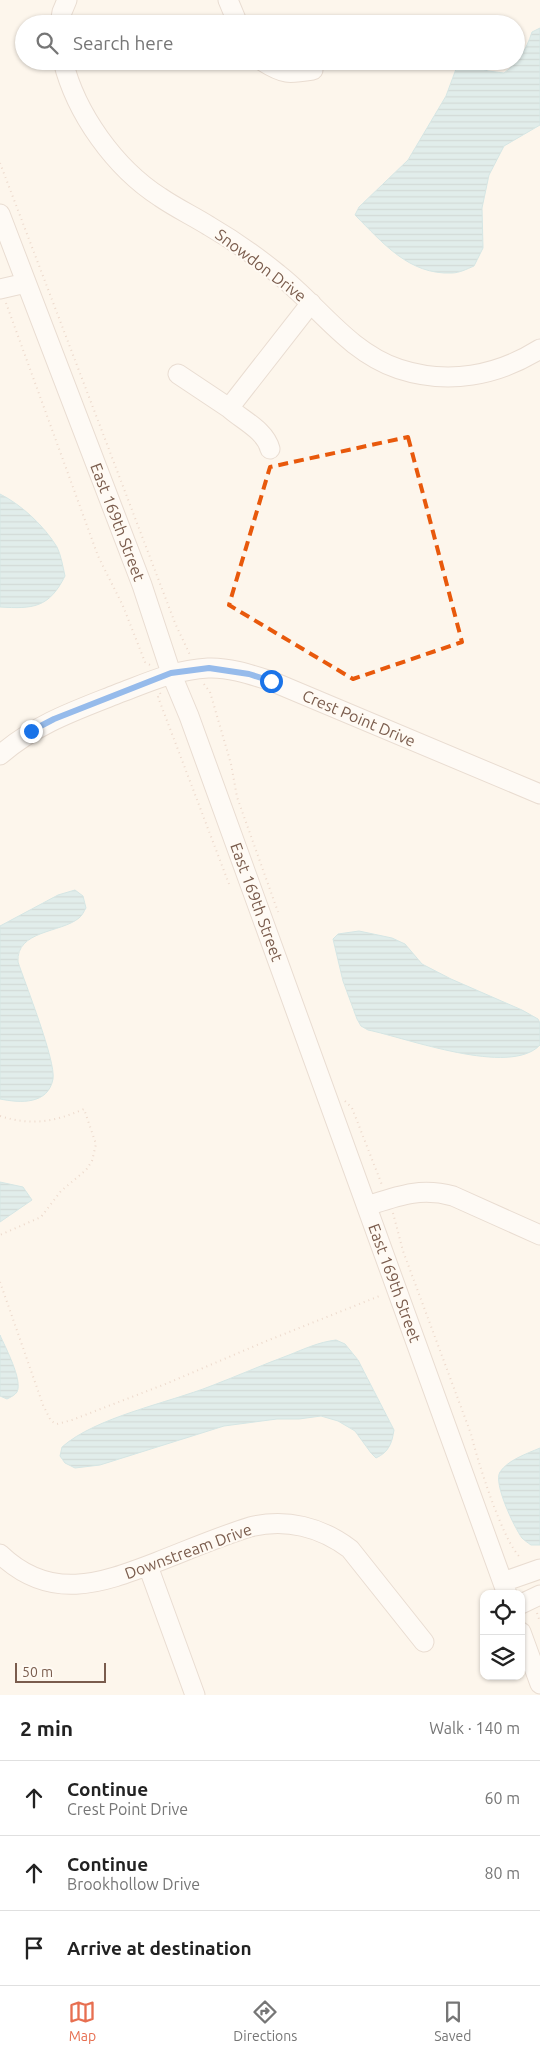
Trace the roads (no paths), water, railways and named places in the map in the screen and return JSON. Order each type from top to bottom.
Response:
[{"type":"street","points":[[62,15],[67,0]]},
{"type":"street","points":[[228,0],[234,15]]},
{"type":"street","name":"Snowdon Drive","points":[[66,70],[71,88],[88,119],[111,153],[136,179],[159,197],[209,225],[278,274],[311,303],[341,334],[372,357],[398,368],[421,374],[457,377],[486,373],[507,366],[540,349]]},
{"type":"street","points":[[278,70],[289,74],[313,70]]},
{"type":"street","name":"East 169th Street","points":[[0,214],[142,585],[163,676],[189,716],[505,1588]]},
{"type":"street","points":[[0,289],[26,283]]},
{"type":"street","points":[[229,408],[311,303]]},
{"type":"street","points":[[178,374],[229,408],[260,432],[268,441],[270,449]]},
{"type":"street","name":"Crest Point Drive","points":[[0,755],[31,731],[54,719],[163,676],[209,668],[249,674],[271,681],[540,794]]},
{"type":"street","points":[[367,1206],[415,1192],[440,1193],[453,1196],[540,1235]]},
{"type":"street","name":"Downstream Drive","points":[[0,1554],[10,1564],[46,1581],[70,1585],[97,1583],[148,1566],[236,1531],[265,1523],[279,1522],[307,1527],[337,1540],[350,1549],[424,1642]]},
{"type":"street","points":[[148,1566],[195,1695]]},
{"type":"street","points":[[505,1588],[533,1571]]},
{"type":"street","points":[[522,1635],[540,1684]]},
{"type":"water","points":[[540,28],[540,125],[504,146],[489,175],[482,208],[483,248],[474,266],[452,273],[423,269],[410,263],[387,246],[355,215],[359,207],[408,160],[446,96],[456,70],[485,70],[504,73],[507,70],[525,70],[525,48],[532,32]]},
{"type":"water","points":[[0,494],[24,510],[39,524],[52,539],[60,554],[65,576],[59,587],[46,600],[31,607],[0,607]]},
{"type":"water","points":[[75,890],[83,896],[86,908],[80,917],[62,927],[32,938],[24,944],[19,952],[18,962],[50,1056],[53,1079],[45,1094],[39,1098],[24,1101],[0,1099],[0,926],[58,895]]},
{"type":"water","points":[[359,931],[392,938],[405,944],[422,964],[538,1019],[540,1023],[540,1045],[526,1054],[506,1057],[483,1056],[432,1047],[368,1030],[361,1026],[343,981],[333,939],[338,934]]},
{"type":"water","points":[[0,1182],[23,1187],[32,1200],[0,1222]]},
{"type":"water","points":[[0,1335],[18,1380],[17,1392],[7,1399],[0,1396]]},
{"type":"water","points":[[336,1340],[345,1344],[358,1360],[394,1430],[389,1447],[376,1458],[355,1431],[338,1421],[321,1416],[277,1419],[224,1426],[100,1465],[75,1468],[65,1463],[60,1456],[62,1447],[76,1436],[113,1419],[211,1386],[312,1346]]},
{"type":"water","points":[[540,1448],[540,1545],[531,1545],[522,1538],[514,1525],[502,1495],[499,1478],[500,1472],[508,1464]]}]
